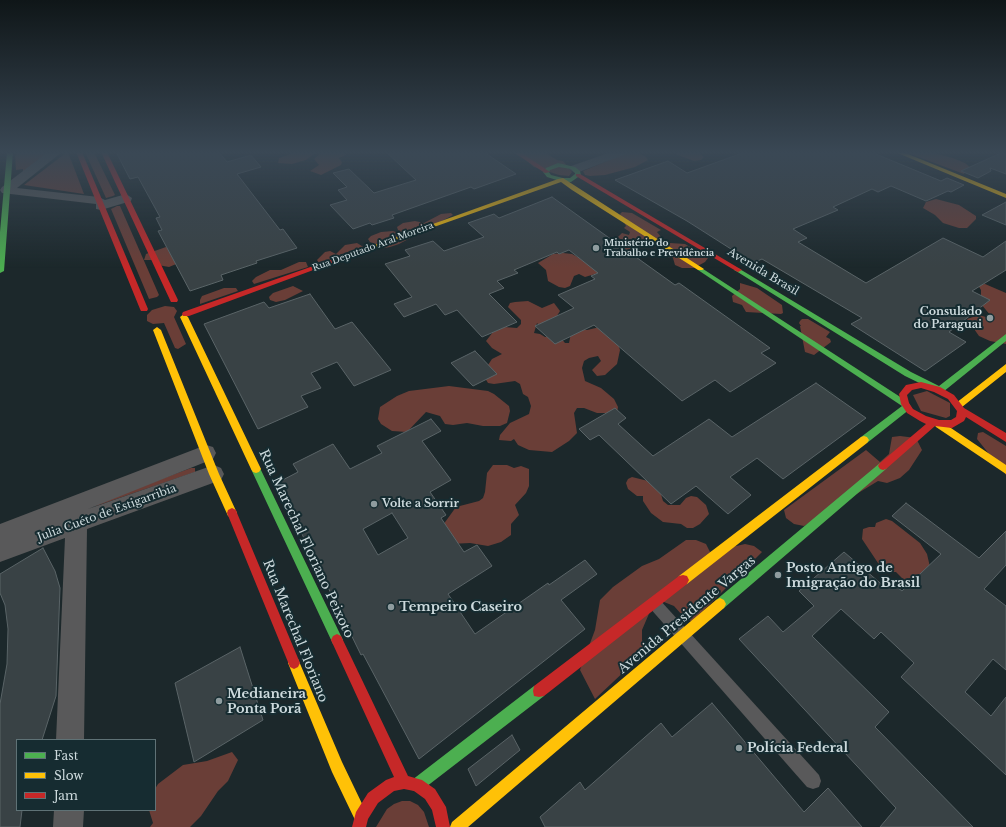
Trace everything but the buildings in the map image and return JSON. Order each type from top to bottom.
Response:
[{"type":"main road","points":[[0,270],[3,191]]},
{"type":"main road","points":[[95,191],[145,310]]},
{"type":"main road","name":"Rua Marechal Floriano Peixoto","points":[[122,191],[182,305],[404,782]]},
{"type":"main road","name":"Rua Deputado Aral Moreira","points":[[182,305],[530,191]]},
{"type":"main road","points":[[577,191],[713,277],[906,406],[918,417],[936,424],[1006,470]]},
{"type":"main road","name":"Avenida Brasil","points":[[607,191],[908,374],[951,397],[960,408]]},
{"type":"main road","points":[[993,191],[1006,196]]},
{"type":"main road","points":[[713,277],[732,266]]},
{"type":"main road","points":[[144,329],[157,330],[172,326],[182,305],[162,301]]},
{"type":"main road","points":[[157,330],[206,453]]},
{"type":"main road","points":[[906,406],[903,394],[909,387],[921,385],[938,390],[1006,337]]},
{"type":"main road","points":[[960,408],[1006,367]]},
{"type":"main road","points":[[417,785],[654,603],[906,406]]},
{"type":"main road","points":[[936,424],[956,423],[961,419],[960,408]]},
{"type":"main road","points":[[960,408],[1006,438]]},
{"type":"main road","name":"Avenida Presidente Vargas","points":[[457,827],[936,424]]},
{"type":"main road","name":"Rua Marechal Floriano","points":[[206,453],[336,767],[361,817]]},
{"type":"main road","points":[[359,827],[361,817],[373,798],[391,785],[404,782],[424,788],[434,799],[441,816],[443,827]]},
{"type":"street","points":[[7,191],[100,203],[126,198]]},
{"type":"street","name":"Julia Cuéto de Estigarribia","points":[[0,551],[206,453]]},
{"type":"street","name":"Julia Cuéto de Estigarribia","points":[[0,534],[77,514],[214,474]]},
{"type":"street","points":[[70,739],[77,514]]},
{"type":"street","points":[[68,811],[68,827]]},
{"type":"lane","points":[[654,603],[813,781]]},
{"type":"shaded area","points":[[61,191],[83,191],[84,194]]},
{"type":"shaded area","points":[[103,191],[113,191],[115,195],[106,198]]},
{"type":"shaded area","points":[[936,199],[959,205],[976,216],[976,219],[967,228],[959,228],[943,223],[935,215],[923,208],[926,202]]},
{"type":"shaded area","points":[[120,206],[159,295],[157,297],[149,299],[111,209]]},
{"type":"shaded area","points":[[622,212],[632,213],[661,230],[657,232],[661,237],[644,248],[636,248],[624,243],[618,237],[622,233],[629,235],[630,232],[624,228],[626,226],[620,214]]},
{"type":"shaded area","points":[[451,213],[453,215],[399,244],[390,247],[384,248],[370,242],[368,239],[371,236],[381,232],[393,231],[398,233],[401,231],[398,230],[397,227],[403,223],[415,221],[424,223],[441,214]]},
{"type":"shaded area","points":[[357,243],[365,248],[319,263],[317,260],[325,252],[330,251],[336,254],[345,245]]},
{"type":"shaded area","points":[[616,243],[631,248],[639,255],[638,257],[585,277],[579,274],[574,276],[570,286],[565,288],[559,287],[548,281],[546,270],[538,263],[553,254],[563,253],[572,254],[583,260]]},
{"type":"shaded area","points":[[670,243],[685,244],[708,258],[705,262],[694,268],[682,268],[675,265],[673,258],[665,257],[660,250]]},
{"type":"shaded area","points":[[166,247],[181,262],[169,267],[158,265],[155,260],[144,260],[146,254]]},
{"type":"shaded area","points":[[299,262],[306,262],[308,267],[254,284],[252,281],[256,277],[270,270],[281,270]]},
{"type":"shaded area","points":[[740,283],[757,288],[782,305],[783,313],[746,312],[742,305],[733,302],[732,296],[740,289]]},
{"type":"shaded area","points":[[985,284],[1006,293],[1006,344],[990,341],[979,336],[967,319],[979,315],[989,318],[991,316],[981,304],[981,290],[978,285]]},
{"type":"shaded area","points":[[293,286],[303,291],[285,300],[276,302],[270,300],[269,297],[273,293]]},
{"type":"shaded area","points":[[224,288],[236,288],[238,291],[200,304],[202,296]]},
{"type":"shaded area","points":[[528,301],[542,308],[554,303],[560,311],[555,319],[539,325],[537,323],[534,333],[545,337],[560,337],[565,343],[569,343],[571,333],[580,329],[587,330],[600,327],[618,344],[620,350],[617,364],[605,375],[597,376],[592,370],[601,361],[598,356],[584,361],[582,368],[585,381],[601,388],[614,399],[618,407],[617,413],[597,413],[584,408],[577,408],[574,413],[577,433],[569,441],[552,452],[529,450],[518,445],[514,439],[511,441],[499,440],[500,435],[510,423],[529,414],[531,406],[528,397],[523,394],[520,384],[515,381],[494,384],[488,383],[485,378],[486,368],[492,359],[502,354],[492,348],[486,341],[493,332],[504,327],[517,328],[521,324],[521,320],[508,307],[510,303]]},
{"type":"shaded area","points":[[165,306],[174,307],[177,311],[174,317],[186,344],[178,349],[175,348],[164,323],[153,324],[147,321],[147,315],[152,310]]},
{"type":"shaded area","points":[[802,319],[808,319],[830,332],[826,337],[830,339],[831,342],[814,355],[805,352],[801,326],[799,323]]},
{"type":"shaded area","points":[[449,386],[488,391],[494,394],[509,406],[510,411],[507,423],[500,426],[483,426],[467,423],[453,425],[445,424],[440,416],[426,412],[407,432],[392,431],[381,424],[378,419],[380,407],[397,396],[409,391]]},
{"type":"shaded area","points":[[927,391],[950,403],[950,416],[946,418],[921,411],[913,395]]},
{"type":"shaded area","points":[[983,432],[1006,446],[1006,475],[977,439],[978,433]]},
{"type":"shaded area","points":[[900,436],[916,438],[922,450],[909,470],[900,478],[887,483],[878,481],[804,526],[794,524],[786,518],[784,510],[866,450],[880,462],[889,454],[892,437]]},
{"type":"shaded area","points":[[493,465],[507,465],[514,468],[521,466],[529,469],[529,486],[526,493],[515,505],[519,515],[511,524],[511,535],[501,542],[488,546],[470,543],[450,544],[443,525],[456,507],[479,501],[483,498],[487,473]]},
{"type":"shaded area","points":[[191,468],[195,468],[195,472],[96,506],[99,502]]},
{"type":"shaded area","points":[[632,477],[648,481],[660,491],[663,501],[668,505],[680,505],[686,498],[691,496],[697,497],[706,505],[709,514],[700,524],[693,528],[687,528],[681,524],[663,522],[651,513],[643,501],[643,496],[637,496],[628,489],[626,483],[628,479]]},
{"type":"shaded area","points":[[886,519],[892,521],[920,543],[927,554],[930,567],[913,581],[907,583],[896,572],[884,572],[862,539],[863,529],[875,527],[876,523]]},
{"type":"shaded area","points":[[686,540],[696,540],[706,544],[710,552],[745,544],[754,546],[762,552],[692,622],[682,615],[674,606],[664,602],[654,602],[642,630],[642,640],[646,651],[595,699],[580,670],[595,630],[600,600],[613,587],[642,566],[659,559]]},
{"type":"shaded area","points":[[232,752],[238,760],[228,781],[218,791],[201,816],[190,827],[150,827],[153,823],[149,811],[156,811],[156,787],[158,784],[183,765],[207,761]]},
{"type":"shaded area","points":[[402,801],[410,801],[418,805],[424,812],[429,827],[376,827],[387,809]]},
{"type":"traffic: fast","points":[[0,271],[7,191]]},
{"type":"traffic: fast","points":[[700,269],[905,404]]},
{"type":"traffic: fast","points":[[738,270],[908,374],[937,389]]},
{"type":"traffic: fast","points":[[940,390],[1006,337]]},
{"type":"traffic: fast","points":[[864,440],[907,407]]},
{"type":"traffic: fast","points":[[720,604],[883,466]]},
{"type":"traffic: fast","points":[[256,469],[337,640]]},
{"type":"traffic: fast","points":[[417,785],[539,691]]},
{"type":"traffic: slow","points":[[333,261],[530,191]]},
{"type":"traffic: slow","points":[[577,191],[700,269]]},
{"type":"traffic: slow","points":[[993,191],[1006,196]]},
{"type":"traffic: slow","points":[[184,317],[256,469]]},
{"type":"traffic: slow","points":[[157,330],[214,474],[232,513]]},
{"type":"traffic: slow","points":[[959,405],[1006,367]]},
{"type":"traffic: slow","points":[[939,424],[1006,470]]},
{"type":"traffic: slow","points":[[683,580],[864,440]]},
{"type":"traffic: slow","points":[[457,827],[720,604]]},
{"type":"traffic: slow","points":[[294,663],[337,767],[361,817]]},
{"type":"traffic: jam","points":[[95,191],[144,309]]},
{"type":"traffic: jam","points":[[122,191],[174,300]]},
{"type":"traffic: jam","points":[[604,191],[738,270]]},
{"type":"traffic: jam","points":[[186,314],[333,261]]},
{"type":"traffic: jam","points":[[921,385],[937,389],[951,397],[961,410],[961,419],[952,424],[939,424],[923,419],[910,411],[905,404],[903,394],[909,387],[921,385]]},
{"type":"traffic: jam","points":[[961,410],[1006,438]]},
{"type":"traffic: jam","points":[[883,466],[933,423]]},
{"type":"traffic: jam","points":[[232,513],[294,663]]},
{"type":"traffic: jam","points":[[539,691],[683,580]]},
{"type":"traffic: jam","points":[[337,640],[404,782]]},
{"type":"traffic: jam","points":[[359,827],[361,817],[373,798],[391,785],[404,782],[417,785],[430,794],[439,807],[443,827]]},
{"type":"place","name":"Ministério do Trabalho e Previdência","points":[[596,248]]},
{"type":"place","name":"Consulado do Paraguai","points":[[990,318]]},
{"type":"place","name":"Volte a Sorrir","points":[[374,504]]},
{"type":"place","name":"Posto Antigo de Imigração do Brasil","points":[[778,575]]},
{"type":"place","name":"Tempeiro Caseiro","points":[[391,607]]},
{"type":"place","name":"Medianeira Ponta Porã","points":[[219,701]]},
{"type":"place","name":"Polícia Federal","points":[[739,748]]}]
